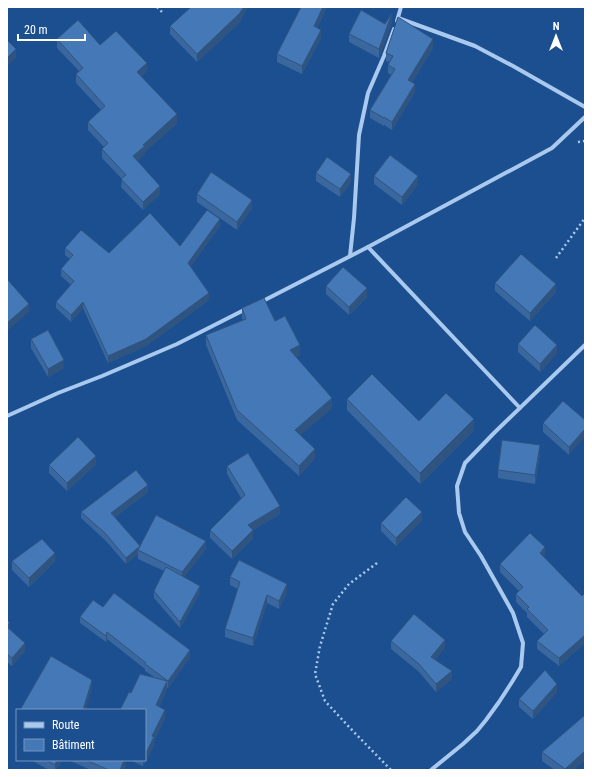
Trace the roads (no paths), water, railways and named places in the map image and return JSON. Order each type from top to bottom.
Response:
[{"type":"street","points":[[350,256],[359,135],[368,93],[384,56],[402,7]]},
{"type":"street","points":[[398,18],[475,46],[513,66],[585,108]]},
{"type":"street","points":[[7,416],[58,392],[102,376],[177,344],[368,247],[552,148],[585,117]]},
{"type":"street","points":[[368,247],[520,408]]},
{"type":"street","points":[[431,770],[463,744],[481,725],[506,692],[521,667],[523,643],[513,613],[466,532],[459,513],[457,486],[465,463],[585,345]]}]
